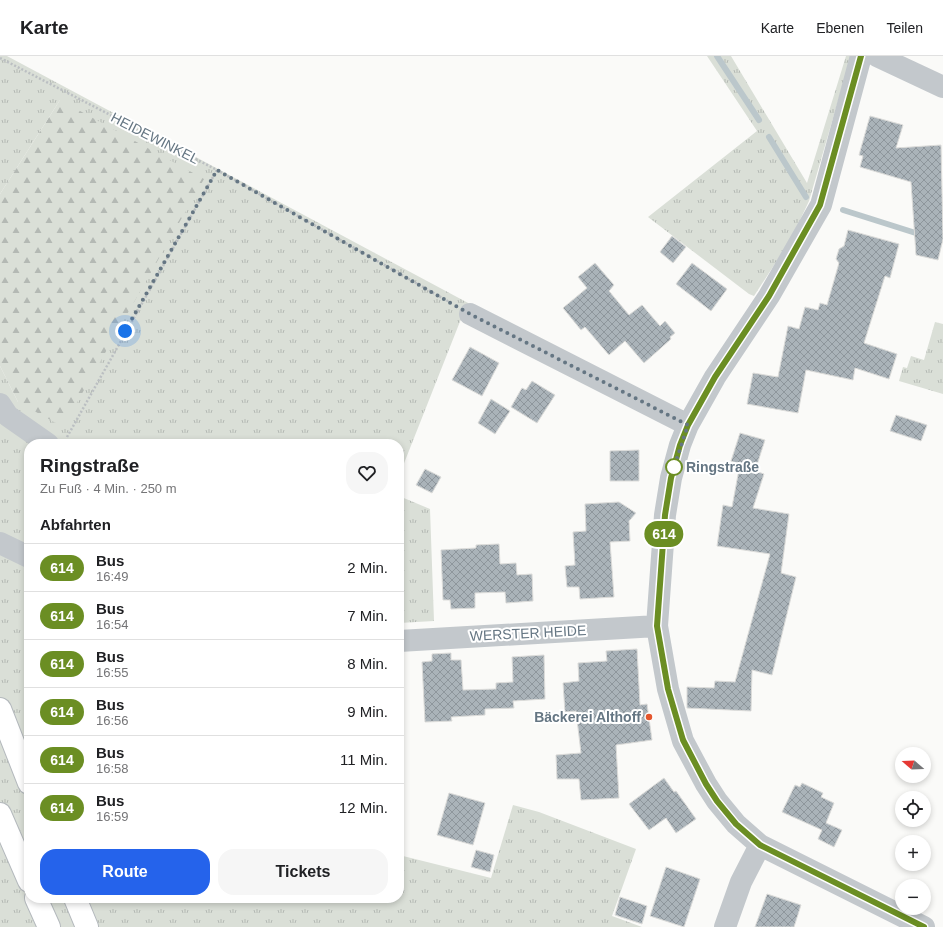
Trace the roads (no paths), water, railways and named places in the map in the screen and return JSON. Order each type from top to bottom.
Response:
[{"type":"highway","points":[[0,709],[24,771]]},
{"type":"highway","points":[[0,814],[24,869]]},
{"type":"highway","points":[[38,903],[49,927]]},
{"type":"highway","points":[[77,903],[87,927]]},
{"type":"street","points":[[861,56],[820,205],[769,296],[715,377],[688,425],[671,478],[665,515],[657,626],[668,689],[683,740],[692,761],[717,801],[736,824],[760,845],[924,927]]},
{"type":"street","points":[[877,56],[943,87]]},
{"type":"street","points":[[470,314],[688,425]]},
{"type":"street","points":[[0,404],[8,416],[41,439]]},
{"type":"street","name":"WERSTER HEIDE","points":[[404,641],[657,626]]},
{"type":"street","points":[[725,927],[741,882],[760,845]]},
{"type":"waterway","points":[[717,56],[759,120]]},
{"type":"waterway","points":[[769,137],[806,197]]},
{"type":"waterway","points":[[843,210],[922,235]]},
{"type":"place","name":"Ringstraße","points":[[674,467]]},
{"type":"place","name":"Bäckerei Althoff","points":[[649,717]]}]
